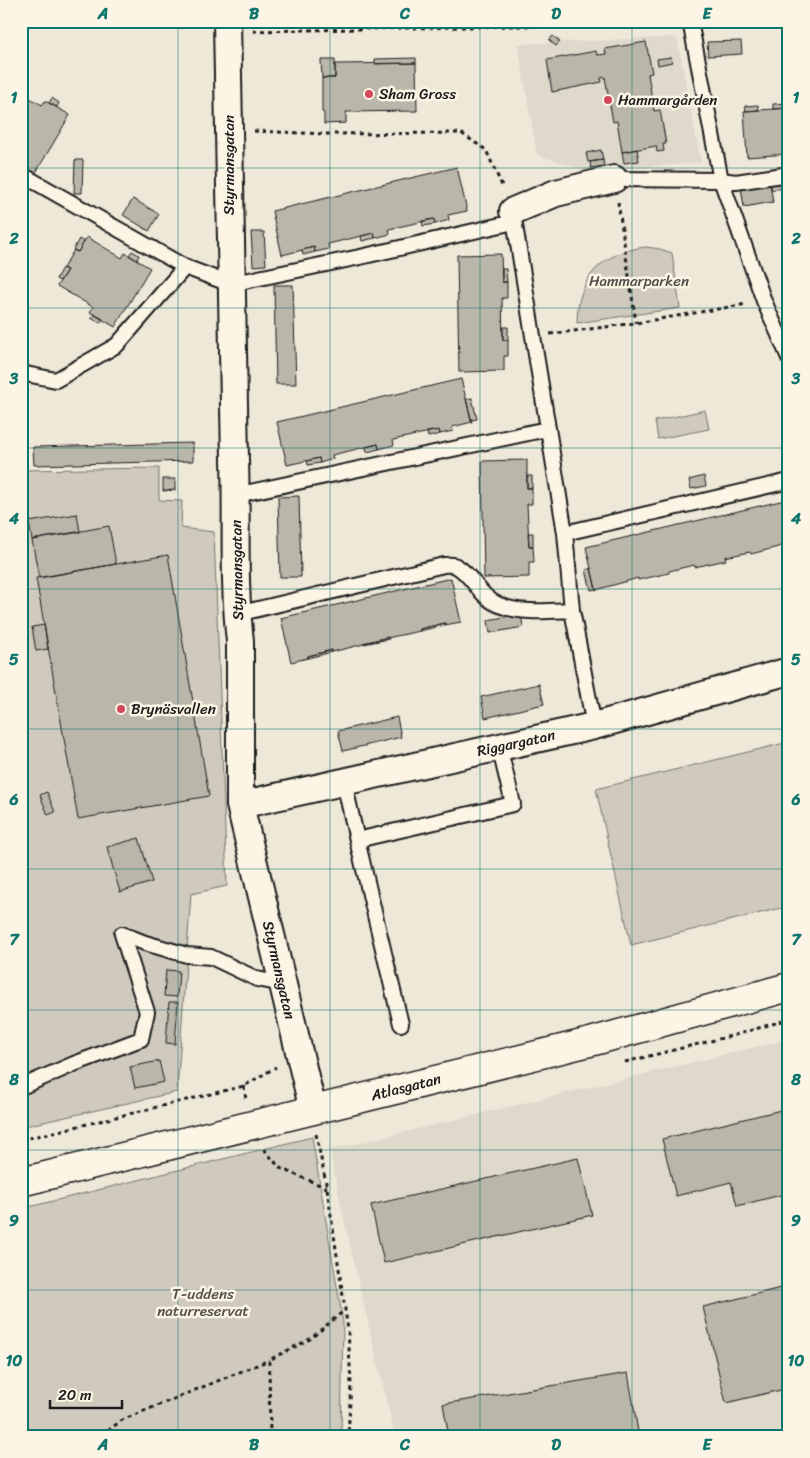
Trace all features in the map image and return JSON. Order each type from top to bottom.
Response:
[{"type":"street","name":"Styrmansgatan","points":[[227,26],[230,284],[236,495],[237,614],[240,641],[240,805],[314,1120]]},
{"type":"street","points":[[514,216],[556,192],[614,179]]},
{"type":"street","name":"Riggargatan","points":[[240,805],[594,726],[789,672]]},
{"type":"street","name":"Atlasgatan","points":[[21,1182],[314,1120],[789,987]]},
{"type":"lane","points":[[690,22],[721,180],[764,301],[789,358]]},
{"type":"lane","points":[[21,174],[185,267],[230,284],[360,257],[514,216],[565,532],[572,610],[594,726]]},
{"type":"lane","points":[[614,179],[721,180],[736,182],[789,174]]},
{"type":"lane","points":[[21,370],[26,374],[56,380],[117,345],[185,267]]},
{"type":"lane","points":[[236,495],[547,429]]},
{"type":"lane","points":[[565,532],[789,481]]},
{"type":"lane","points":[[237,614],[444,565],[455,565],[481,593],[499,605],[532,612],[572,610]]},
{"type":"lane","points":[[357,840],[513,804],[499,746]]},
{"type":"lane","points":[[344,782],[401,1024]]},
{"type":"lane","points":[[21,1087],[74,1064],[141,1039],[147,1012],[122,934],[187,955],[210,957],[258,980],[283,984]]},
{"type":"path","points":[[227,26],[690,22]]},
{"type":"path","points":[[228,130],[325,134],[461,133],[486,150],[514,216]]},
{"type":"path","points":[[614,179],[636,324]]},
{"type":"path","points":[[533,336],[636,324],[764,301]]},
{"type":"path","points":[[21,1140],[244,1086],[299,1054]]},
{"type":"path","points":[[314,1120],[346,1309],[351,1384],[348,1437]]},
{"type":"path","points":[[260,1144],[280,1168],[327,1188]]},
{"type":"path","points":[[104,1436],[122,1420],[269,1360],[310,1339],[346,1309]]},
{"type":"path","points":[[269,1360],[270,1437]]},
{"type":"shaded area","name":"Hammargården","points":[[677,37],[701,163],[588,171],[537,155],[518,44]]},
{"type":"shaded area","points":[[789,1039],[789,1437],[395,1437],[342,1211],[330,1150]]},
{"type":"green space","name":"Hammarparken","points":[[646,247],[672,253],[680,308],[577,323],[578,307],[582,293],[587,280],[595,270],[605,261],[617,255]]},
{"type":"green space","points":[[705,410],[709,429],[658,439],[655,421]]},
{"type":"green space","name":"Brynäsvallen","points":[[159,468],[159,500],[182,501],[181,528],[214,532],[227,886],[191,894],[177,1092],[21,1127],[21,470]]},
{"type":"green space","points":[[789,742],[789,906],[631,945],[596,789]]},
{"type":"green space","name":"T-uddens naturreservat","points":[[312,1137],[343,1322],[341,1437],[21,1437],[21,1209]]},
{"type":"building","points":[[553,36],[560,42],[556,46],[549,40]]},
{"type":"building","points":[[741,41],[742,54],[708,56],[707,42]]},
{"type":"building","points":[[646,42],[652,73],[648,74],[654,111],[660,110],[666,144],[663,144],[664,151],[657,152],[656,146],[622,152],[617,121],[613,122],[605,77],[601,78],[602,82],[552,92],[547,60],[596,51],[597,55],[606,54],[605,49]]},
{"type":"building","points":[[671,57],[672,62],[658,65],[657,59]]},
{"type":"building","points":[[416,58],[416,63],[375,64],[375,59]]},
{"type":"building","points":[[321,60],[335,60],[335,78],[322,78]]},
{"type":"building","name":"Sham Gross","points":[[416,63],[417,111],[346,112],[346,123],[324,124],[322,78],[335,78],[335,64]]},
{"type":"building","points":[[21,93],[42,105],[45,101],[70,115],[35,174],[21,166]]},
{"type":"building","points":[[52,98],[59,103],[57,107],[49,103]]},
{"type":"building","points":[[789,103],[789,108],[773,109],[773,104]]},
{"type":"building","points":[[758,105],[759,110],[746,111],[745,106]]},
{"type":"building","points":[[789,108],[789,154],[747,157],[744,111]]},
{"type":"building","points":[[637,149],[639,161],[624,163],[622,152]]},
{"type":"building","points":[[601,150],[603,160],[588,162],[586,153]]},
{"type":"building","points":[[75,160],[83,160],[82,193],[74,193]]},
{"type":"building","points":[[603,160],[604,166],[591,168],[590,162]]},
{"type":"building","points":[[457,167],[467,211],[448,215],[449,220],[435,224],[434,219],[389,229],[390,234],[375,238],[374,233],[328,244],[329,249],[315,252],[314,247],[282,255],[272,211]]},
{"type":"building","points":[[789,180],[789,187],[772,190],[770,183]]},
{"type":"building","points":[[770,184],[773,202],[744,207],[741,188]]},
{"type":"building","points":[[133,199],[159,214],[149,231],[123,215]]},
{"type":"building","points":[[434,219],[435,224],[423,226],[422,221]]},
{"type":"building","points":[[251,232],[264,232],[266,265],[253,266]]},
{"type":"building","points":[[374,233],[375,238],[362,241],[361,236]]},
{"type":"building","points":[[87,237],[122,258],[125,253],[150,268],[115,327],[90,312],[93,307],[57,286],[67,270],[63,268],[74,250],[78,252]]},
{"type":"building","points":[[79,239],[84,242],[78,252],[73,250]]},
{"type":"building","points":[[314,247],[315,252],[303,255],[302,250]]},
{"type":"building","points":[[132,251],[139,255],[137,260],[129,255]]},
{"type":"building","points":[[501,254],[502,282],[507,282],[507,298],[502,298],[503,340],[508,340],[508,356],[504,356],[504,371],[459,372],[457,255]]},
{"type":"building","points":[[62,268],[67,270],[60,281],[56,279]]},
{"type":"building","points":[[502,269],[506,269],[507,282],[502,282]]},
{"type":"building","points":[[274,285],[293,285],[296,384],[276,384]]},
{"type":"building","points":[[94,314],[103,319],[100,323],[91,318]]},
{"type":"building","points":[[503,327],[508,327],[508,340],[503,340]]},
{"type":"building","points":[[461,379],[472,422],[452,427],[453,431],[440,434],[439,430],[393,440],[394,445],[379,449],[378,444],[332,455],[333,459],[320,463],[319,458],[287,465],[277,422]]},
{"type":"building","points":[[472,398],[477,419],[471,420],[466,399]]},
{"type":"building","points":[[439,430],[440,434],[428,437],[427,432]]},
{"type":"building","points":[[193,443],[193,461],[34,465],[33,447]]},
{"type":"building","points":[[378,444],[379,449],[367,452],[366,447]]},
{"type":"building","points":[[319,458],[320,463],[308,465],[307,461]]},
{"type":"building","points":[[527,460],[527,488],[532,488],[532,504],[527,504],[529,546],[533,546],[534,562],[529,562],[529,577],[484,578],[482,461]]},
{"type":"building","points":[[527,476],[532,476],[532,488],[527,488]]},
{"type":"building","points":[[704,476],[706,486],[691,489],[689,480]]},
{"type":"building","points":[[163,479],[175,479],[175,490],[163,491]]},
{"type":"building","points":[[299,496],[301,577],[280,577],[278,497]]},
{"type":"building","points":[[789,499],[789,542],[781,544],[782,546],[751,554],[750,552],[725,557],[726,560],[695,567],[694,565],[669,571],[669,573],[638,580],[638,578],[596,590],[586,547]]},
{"type":"building","points":[[77,514],[80,532],[32,540],[29,522]]},
{"type":"building","points":[[109,526],[116,564],[39,578],[32,540]]},
{"type":"building","points":[[528,533],[533,533],[533,546],[529,546]]},
{"type":"building","name":"Brynäsvallen","points":[[168,555],[209,796],[78,819],[36,578]]},
{"type":"building","points":[[591,568],[596,589],[591,590],[586,570]]},
{"type":"building","points":[[451,578],[461,622],[445,625],[445,623],[420,629],[420,631],[308,656],[308,658],[291,662],[281,618]]},
{"type":"building","points":[[521,614],[523,627],[490,633],[488,620]]},
{"type":"building","points":[[445,623],[445,625],[420,631],[420,629]]},
{"type":"building","points":[[44,625],[48,649],[36,651],[32,627]]},
{"type":"building","points":[[388,637],[389,639],[363,643]]},
{"type":"building","points":[[332,650],[332,652],[308,658],[308,656]]},
{"type":"building","points":[[539,684],[544,704],[485,718],[481,697]]},
{"type":"building","points":[[397,717],[401,737],[343,751],[338,731]]},
{"type":"building","points":[[47,792],[55,812],[48,815],[40,795]]},
{"type":"building","points":[[139,838],[152,882],[120,892],[107,847]]},
{"type":"building","points":[[166,970],[179,971],[177,997],[164,996]]},
{"type":"building","points":[[169,1002],[178,1002],[175,1044],[166,1043]]},
{"type":"building","points":[[159,1061],[164,1082],[135,1088],[130,1067]]},
{"type":"building","points":[[789,1108],[789,1166],[784,1167],[789,1193],[737,1206],[731,1182],[676,1196],[662,1139]]},
{"type":"building","points":[[578,1158],[592,1215],[384,1263],[371,1205]]},
{"type":"building","points":[[789,1286],[789,1388],[726,1403],[703,1307]]},
{"type":"building","points":[[628,1373],[639,1437],[449,1437],[443,1404]]},
{"type":"place","name":"Sham Gross","points":[[369,94]]},
{"type":"place","name":"Hammargården","points":[[608,100]]},
{"type":"place","name":"Brynäsvallen","points":[[121,709]]}]
